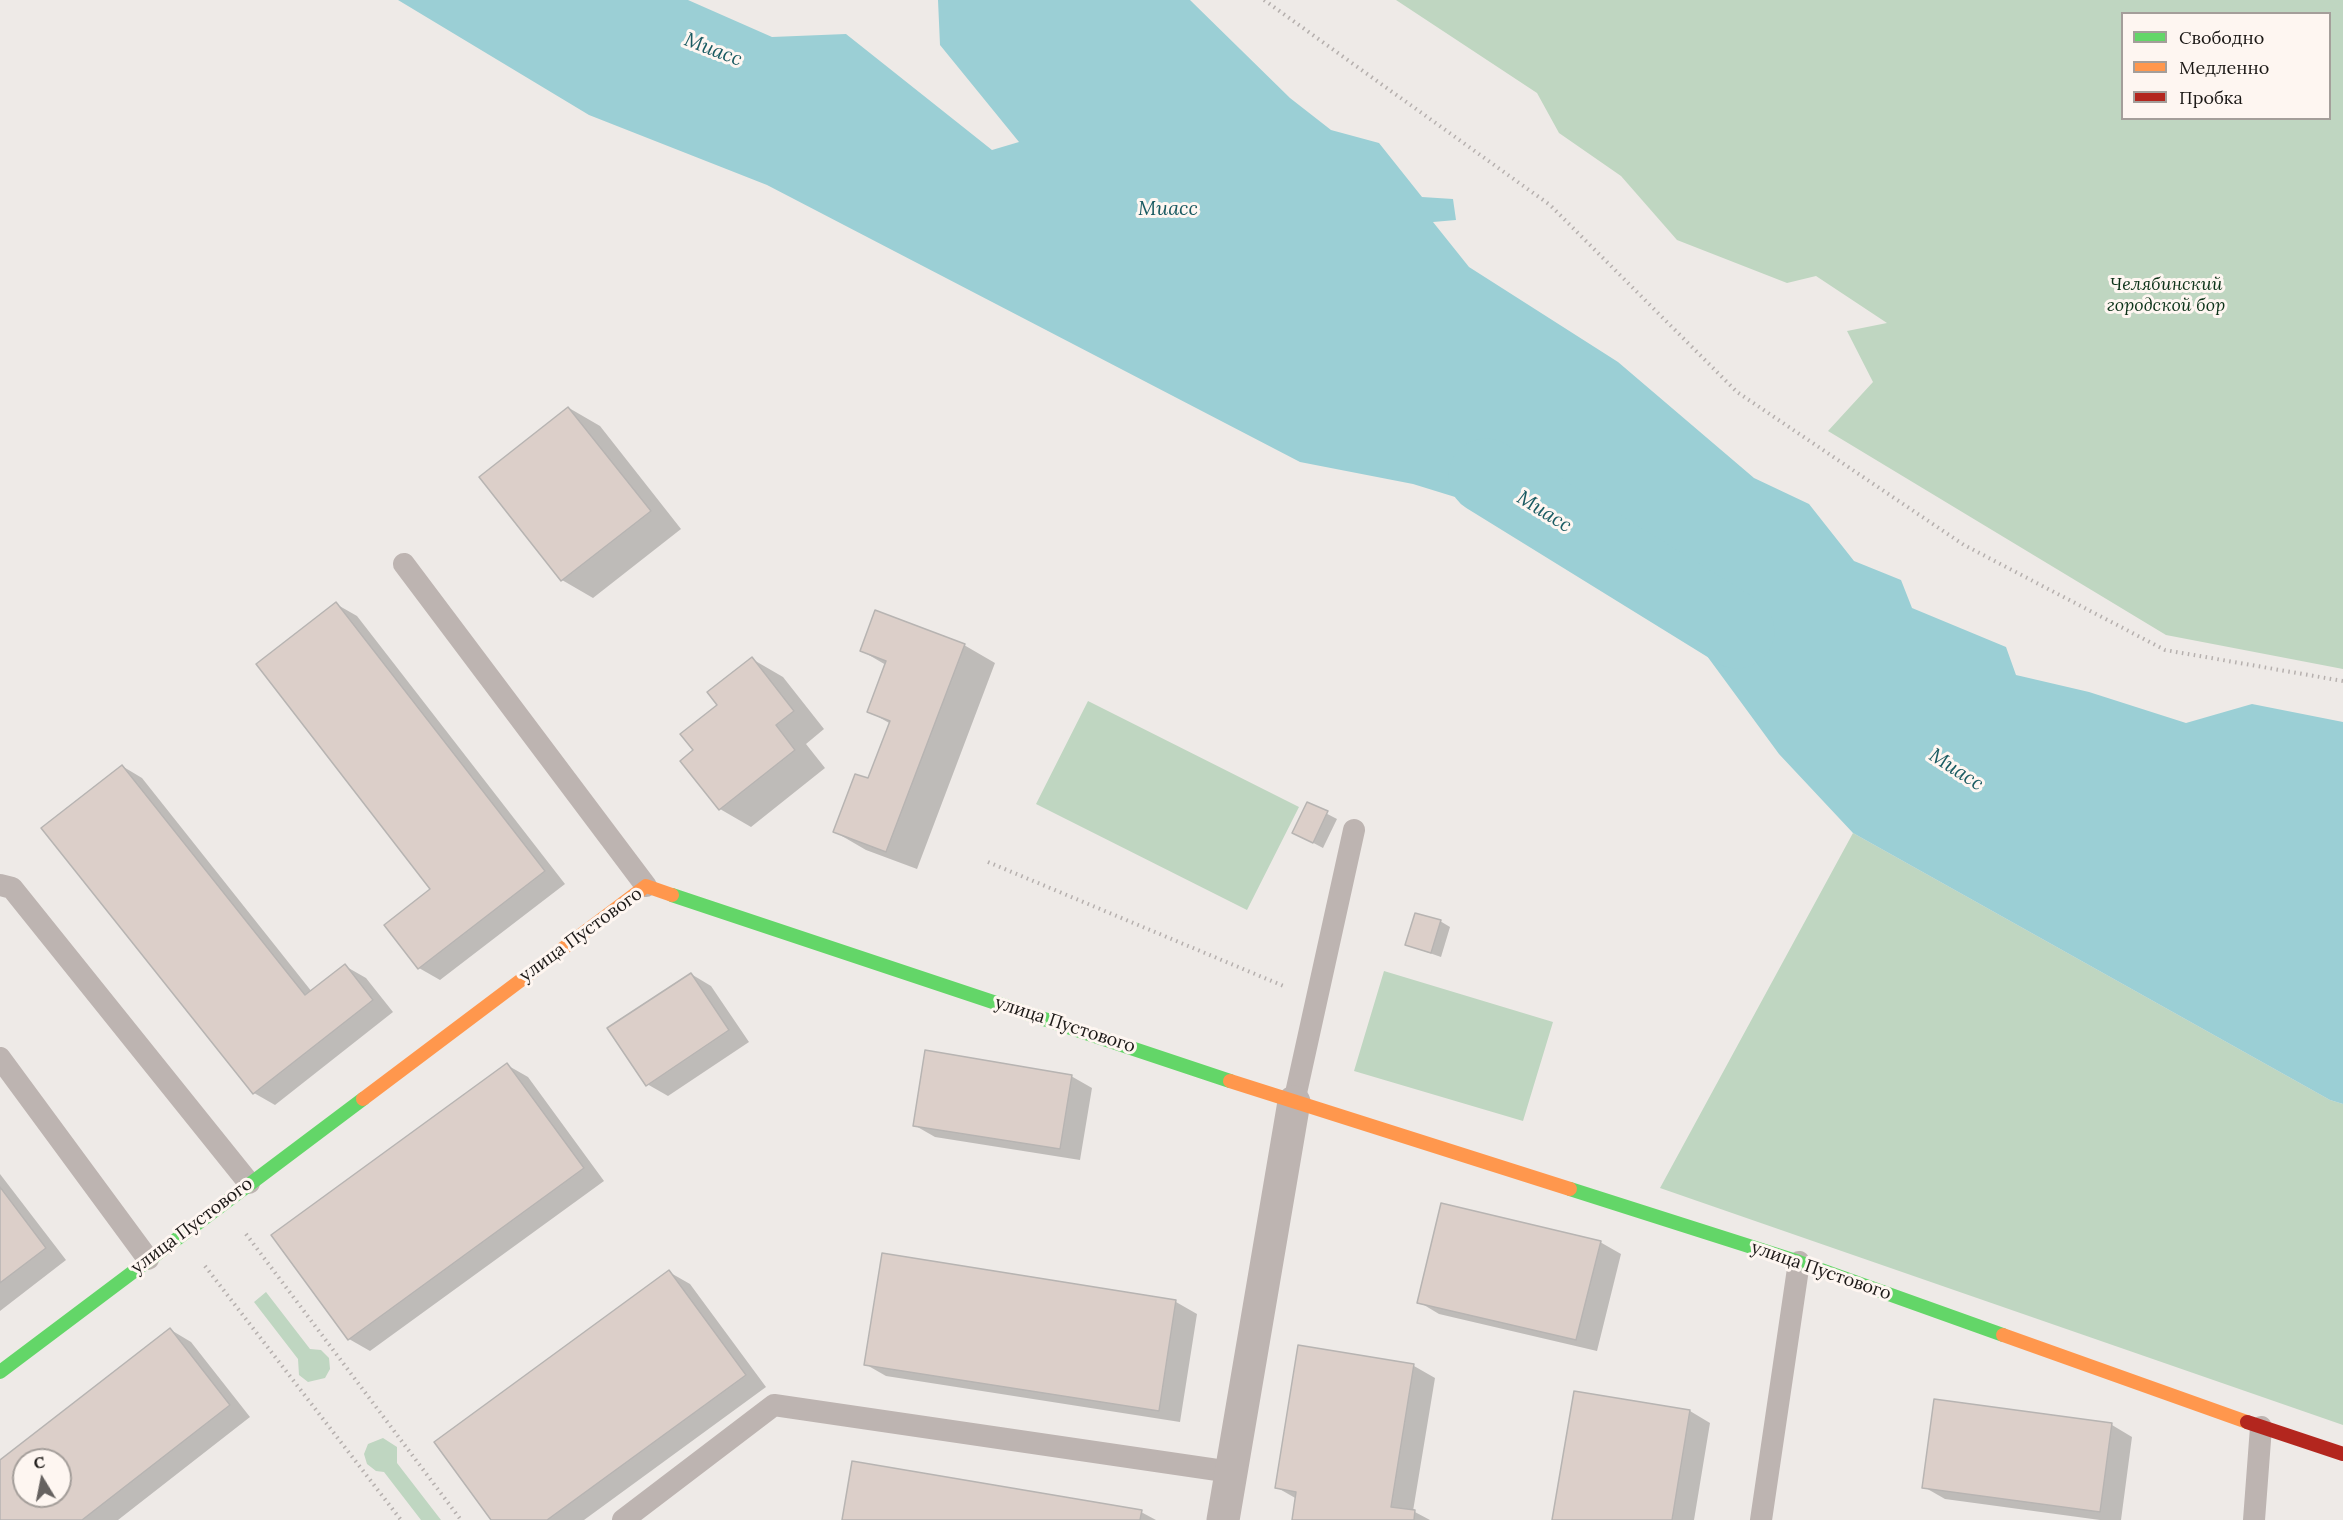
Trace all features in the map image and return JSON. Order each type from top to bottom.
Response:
[{"type":"street","name":"улица Пустового","points":[[0,1372],[646,886],[1294,1102],[1799,1262],[2261,1427],[2343,1454]]},
{"type":"street","points":[[1223,1520],[1294,1102]]},
{"type":"lane","points":[[404,564],[646,886]]},
{"type":"lane","points":[[1294,1102],[1353,830]]},
{"type":"lane","points":[[0,885],[12,888],[249,1183]]},
{"type":"lane","points":[[0,1058],[148,1259]]},
{"type":"lane","points":[[1761,1520],[1799,1262]]},
{"type":"lane","points":[[623,1520],[774,1405],[1231,1472]]},
{"type":"lane","points":[[2254,1520],[2261,1427]]},
{"type":"path","points":[[1264,0],[1550,205],[1737,392],[1964,545],[2165,650],[2343,681]]},
{"type":"path","points":[[988,861],[1316,999]]},
{"type":"path","points":[[222,1203],[461,1520]]},
{"type":"path","points":[[181,1235],[401,1520]]},
{"type":"green space","name":"Челябинский городской бор","points":[[1396,0],[2343,0],[2343,669],[2166,635],[1828,431],[1873,382],[1847,331],[1887,323],[1816,276],[1787,283],[1677,240],[1621,176],[1559,133],[1537,93]]},
{"type":"green space","points":[[1088,701],[1299,807],[1247,910],[1036,804]]},
{"type":"green space","points":[[1853,833],[2330,1100],[2343,1104],[2343,1425],[1660,1188]]},
{"type":"green space","points":[[1384,971],[1553,1022],[1523,1121],[1354,1071]]},
{"type":"green space","points":[[266,1292],[310,1349],[321,1350],[329,1358],[330,1369],[325,1378],[308,1382],[299,1375],[298,1359],[254,1302]]},
{"type":"green space","points":[[383,1438],[397,1447],[397,1463],[441,1520],[421,1520],[384,1472],[376,1471],[367,1464],[364,1454],[368,1444]]},
{"type":"water","name":"Миасс","points":[[398,0],[688,0],[772,37],[846,34],[992,150],[1019,142],[940,45],[938,0],[1190,0],[1290,98],[1331,130],[1379,143],[1422,197],[1453,199],[1456,220],[1433,222],[1469,267],[1618,362],[1754,478],[1809,504],[1854,561],[1901,580],[1912,608],[2006,647],[2016,675],[2089,692],[2186,723],[2252,704],[2343,722],[2343,1104],[2330,1100],[1853,833],[1779,754],[1624,543],[1507,513],[1413,484],[1300,462],[767,185],[589,115]]},
{"type":"building","points":[[568,407],[651,511],[561,581],[479,477]]},
{"type":"building","points":[[336,602],[545,871],[418,969],[384,925],[430,889],[256,664]]},
{"type":"building","points":[[875,610],[965,644],[886,852],[833,832],[855,774],[868,778],[890,721],[867,712],[886,661],[860,651]]},
{"type":"building","points":[[752,657],[794,711],[776,725],[795,750],[719,810],[680,761],[693,750],[680,734],[717,705],[707,692]]},
{"type":"building","points":[[122,765],[305,995],[345,964],[373,1000],[253,1094],[41,828]]},
{"type":"building","points":[[1307,802],[1328,811],[1313,843],[1292,833]]},
{"type":"building","points":[[1415,913],[1441,920],[1431,953],[1405,945]]},
{"type":"building","points":[[691,973],[729,1030],[646,1086],[607,1028]]},
{"type":"building","points":[[925,1050],[1072,1075],[1060,1149],[913,1126]]},
{"type":"building","points":[[507,1063],[584,1168],[348,1340],[271,1235]]},
{"type":"building","points":[[0,1187],[46,1248],[0,1283]]},
{"type":"building","points":[[1441,1203],[1601,1241],[1576,1340],[1417,1303]]},
{"type":"building","points":[[882,1253],[1176,1300],[1159,1411],[864,1365]]},
{"type":"building","points":[[669,1270],[746,1375],[547,1520],[491,1520],[434,1442]]},
{"type":"building","points":[[170,1328],[230,1405],[82,1520],[0,1520],[0,1460],[12,1451],[12,1508],[72,1508],[72,1448],[15,1448]]},
{"type":"building","points":[[1298,1345],[1414,1364],[1391,1507],[1415,1510],[1414,1520],[1292,1520],[1296,1492],[1275,1488]]},
{"type":"building","points":[[1574,1391],[1690,1410],[1672,1520],[1552,1520]]},
{"type":"building","points":[[1934,1399],[2112,1423],[2100,1512],[1922,1488]]},
{"type":"building","points":[[852,1461],[1142,1510],[1140,1520],[842,1520]]},
{"type":"waterway","name":"Миасс","points":[[1486,476],[1737,631]]},
{"type":"traffic: fast","points":[[672,895],[1230,1081]]},
{"type":"traffic: fast","points":[[0,1372],[363,1099]]},
{"type":"traffic: fast","points":[[1570,1189],[1799,1262],[2003,1335]]},
{"type":"traffic: slow","points":[[363,1099],[646,886],[672,895]]},
{"type":"traffic: slow","points":[[1230,1081],[1570,1189]]},
{"type":"traffic: slow","points":[[2003,1335],[2247,1422]]},
{"type":"traffic: jam","points":[[2247,1422],[2343,1454]]}]
